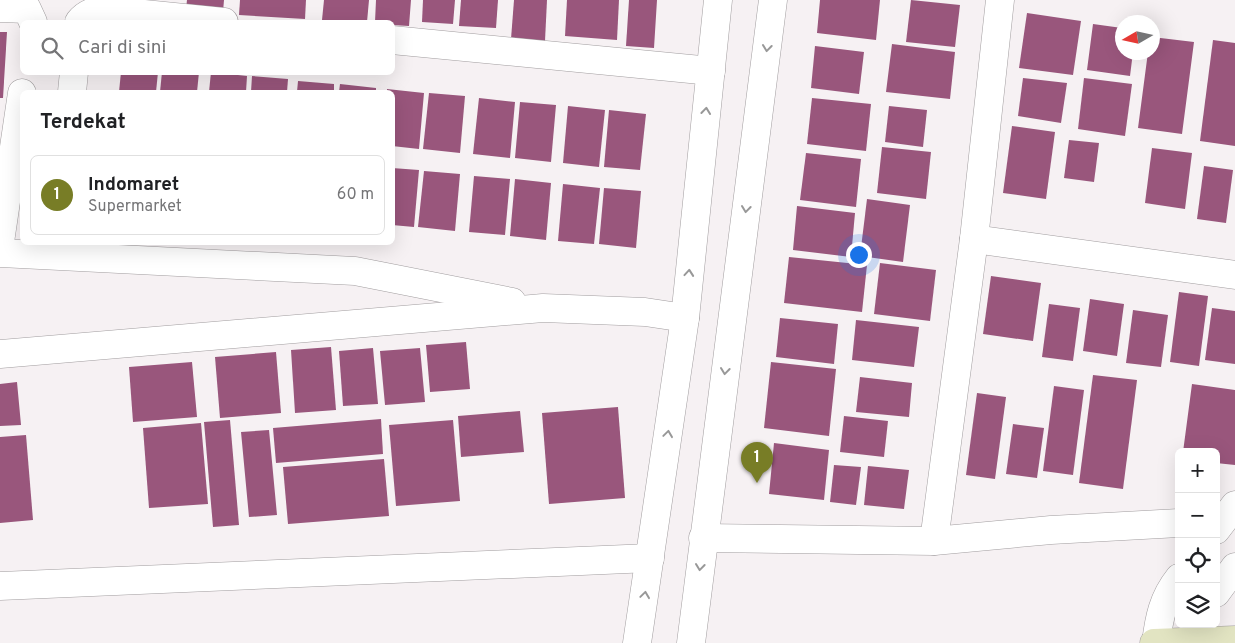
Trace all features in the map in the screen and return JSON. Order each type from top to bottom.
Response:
[{"type":"main road","points":[[1155,643],[1207,633],[1235,640]]},
{"type":"street","points":[[637,643],[685,318],[718,0]]},
{"type":"street","points":[[691,643],[773,0]]},
{"type":"street","points":[[934,541],[974,238],[1000,0]]},
{"type":"street","points":[[0,8],[27,9],[32,20]]},
{"type":"street","points":[[80,20],[84,16],[105,10],[204,20]]},
{"type":"street","points":[[395,40],[711,71]]},
{"type":"street","points":[[23,90],[26,75]]},
{"type":"street","points":[[72,90],[74,75]]},
{"type":"street","points":[[0,242],[20,112]]},
{"type":"street","points":[[974,238],[1235,275]]},
{"type":"street","points":[[0,253],[58,249],[355,271],[543,308]]},
{"type":"street","points":[[0,354],[543,308],[645,312],[685,318]]},
{"type":"street","points":[[703,538],[934,541],[1051,530],[1175,523]]},
{"type":"street","points":[[0,586],[650,558]]},
{"type":"street","points":[[1220,588],[1235,567]]},
{"type":"street","points":[[1155,643],[1159,619],[1168,592],[1175,583]]},
{"type":"building","points":[[187,0],[224,0],[223,12],[186,9]]},
{"type":"building","points":[[240,0],[306,0],[305,19],[239,15]]},
{"type":"building","points":[[324,0],[369,0],[367,20],[322,20]]},
{"type":"building","points":[[376,0],[411,0],[409,26],[395,25],[395,20],[375,20]]},
{"type":"building","points":[[423,0],[455,0],[453,24],[422,22]]},
{"type":"building","points":[[461,0],[498,0],[496,28],[459,26]]},
{"type":"building","points":[[514,0],[547,0],[545,41],[511,39]]},
{"type":"building","points":[[567,0],[619,0],[617,40],[565,36]]},
{"type":"building","points":[[629,0],[657,0],[654,48],[626,46]]},
{"type":"building","points":[[820,0],[880,0],[876,40],[817,33]]},
{"type":"building","points":[[911,0],[960,5],[955,47],[906,42]]},
{"type":"building","points":[[1027,13],[1081,21],[1073,75],[1019,68]]},
{"type":"building","points":[[1093,24],[1115,27],[1115,60],[1132,60],[1130,76],[1087,70]]},
{"type":"building","points":[[0,32],[7,32],[3,98],[0,98]]},
{"type":"building","points":[[1160,38],[1194,42],[1182,134],[1138,128],[1147,60],[1160,60]]},
{"type":"building","points":[[1213,40],[1235,43],[1235,146],[1200,141]]},
{"type":"building","points":[[892,44],[955,52],[950,99],[886,92]]},
{"type":"building","points":[[815,46],[864,52],[859,94],[811,88]]},
{"type":"building","points":[[121,75],[158,75],[156,90],[119,90]]},
{"type":"building","points":[[162,75],[199,75],[197,90],[160,90]]},
{"type":"building","points":[[211,75],[247,76],[246,90],[209,90]]},
{"type":"building","points":[[252,76],[288,79],[287,90],[251,90]]},
{"type":"building","points":[[1023,78],[1067,83],[1061,123],[1018,116]]},
{"type":"building","points":[[1084,78],[1132,84],[1125,136],[1078,129]]},
{"type":"building","points":[[298,81],[334,84],[334,90],[297,90]]},
{"type":"building","points":[[340,84],[376,88],[376,90],[339,90]]},
{"type":"building","points":[[387,89],[424,93],[419,149],[395,146],[395,90]]},
{"type":"building","points":[[429,93],[465,96],[460,153],[423,149]]},
{"type":"building","points":[[479,98],[515,102],[510,158],[473,154]]},
{"type":"building","points":[[812,98],[871,104],[866,151],[807,144]]},
{"type":"building","points":[[520,102],[556,105],[551,162],[515,158]]},
{"type":"building","points":[[568,106],[605,110],[599,167],[563,163]]},
{"type":"building","points":[[889,106],[927,110],[923,147],[885,142]]},
{"type":"building","points":[[609,110],[646,114],[640,170],[604,167]]},
{"type":"building","points":[[1012,126],[1055,132],[1046,199],[1003,193]]},
{"type":"building","points":[[1069,140],[1099,143],[1094,182],[1064,178]]},
{"type":"building","points":[[882,147],[931,152],[926,199],[877,193]]},
{"type":"building","points":[[1152,148],[1192,153],[1185,209],[1145,203]]},
{"type":"building","points":[[806,153],[861,159],[856,207],[800,200]]},
{"type":"building","points":[[1204,166],[1233,170],[1226,223],[1197,219]]},
{"type":"building","points":[[395,168],[419,170],[414,227],[395,225]]},
{"type":"building","points":[[424,171],[460,174],[455,231],[418,227]]},
{"type":"building","points":[[474,176],[510,179],[505,235],[469,232]]},
{"type":"building","points":[[515,179],[551,183],[546,240],[510,236]]},
{"type":"building","points":[[563,184],[600,188],[594,244],[558,241]]},
{"type":"building","points":[[604,188],[641,191],[636,248],[599,244]]},
{"type":"building","points":[[867,199],[910,205],[903,262],[860,256]]},
{"type":"building","points":[[797,206],[855,213],[851,257],[793,250]]},
{"type":"building","points":[[789,257],[867,265],[862,312],[784,303]]},
{"type":"building","points":[[880,263],[936,270],[930,321],[874,314]]},
{"type":"building","points":[[991,276],[1041,283],[1033,341],[983,334]]},
{"type":"building","points":[[1179,292],[1208,296],[1199,366],[1170,362]]},
{"type":"building","points":[[1090,299],[1124,304],[1117,356],[1083,351]]},
{"type":"building","points":[[1049,304],[1080,308],[1073,361],[1042,357]]},
{"type":"building","points":[[1212,308],[1235,311],[1235,364],[1205,360]]},
{"type":"building","points":[[1133,310],[1168,315],[1161,367],[1126,363]]},
{"type":"building","points":[[780,318],[838,324],[834,364],[776,357]]},
{"type":"building","points":[[856,320],[919,327],[914,367],[852,360]]},
{"type":"building","points":[[466,342],[470,389],[430,392],[426,345]]},
{"type":"building","points":[[331,347],[336,410],[295,413],[291,350]]},
{"type":"building","points":[[373,348],[378,404],[343,406],[339,351]]},
{"type":"building","points":[[420,348],[425,402],[385,405],[380,351]]},
{"type":"building","points":[[276,352],[281,413],[220,418],[215,357]]},
{"type":"building","points":[[192,362],[197,417],[133,422],[129,367]]},
{"type":"building","points":[[771,362],[836,369],[829,436],[764,428]]},
{"type":"building","points":[[1093,375],[1137,380],[1123,489],[1079,483]]},
{"type":"building","points":[[860,377],[912,383],[909,417],[856,412]]},
{"type":"building","points":[[17,382],[21,425],[0,426],[0,384]]},
{"type":"building","points":[[1192,384],[1235,390],[1235,465],[1220,463],[1220,448],[1184,448]]},
{"type":"building","points":[[1054,386],[1084,390],[1073,475],[1043,471]]},
{"type":"building","points":[[977,393],[1006,397],[995,479],[966,475]]},
{"type":"building","points":[[618,407],[625,498],[549,504],[542,413]]},
{"type":"building","points":[[520,411],[524,452],[461,457],[458,416]]},
{"type":"building","points":[[844,416],[888,421],[884,457],[840,452]]},
{"type":"building","points":[[381,419],[383,454],[276,463],[273,428]]},
{"type":"building","points":[[230,420],[239,525],[213,527],[204,422]]},
{"type":"building","points":[[453,420],[460,501],[396,506],[389,425]]},
{"type":"building","points":[[201,423],[208,504],[149,508],[143,428]]},
{"type":"building","points":[[1013,424],[1044,428],[1037,478],[1006,474]]},
{"type":"building","points":[[269,430],[277,515],[249,517],[241,432]]},
{"type":"building","points":[[26,435],[33,520],[0,523],[0,437]]},
{"type":"building","points":[[774,443],[829,450],[824,500],[769,494]]},
{"type":"building","points":[[384,459],[389,516],[288,524],[283,467]]},
{"type":"building","points":[[834,465],[861,467],[856,505],[830,502]]},
{"type":"building","points":[[868,466],[909,470],[904,509],[864,505]]},
{"type":"place","name":"Indomaret","points":[[757,483]]}]
